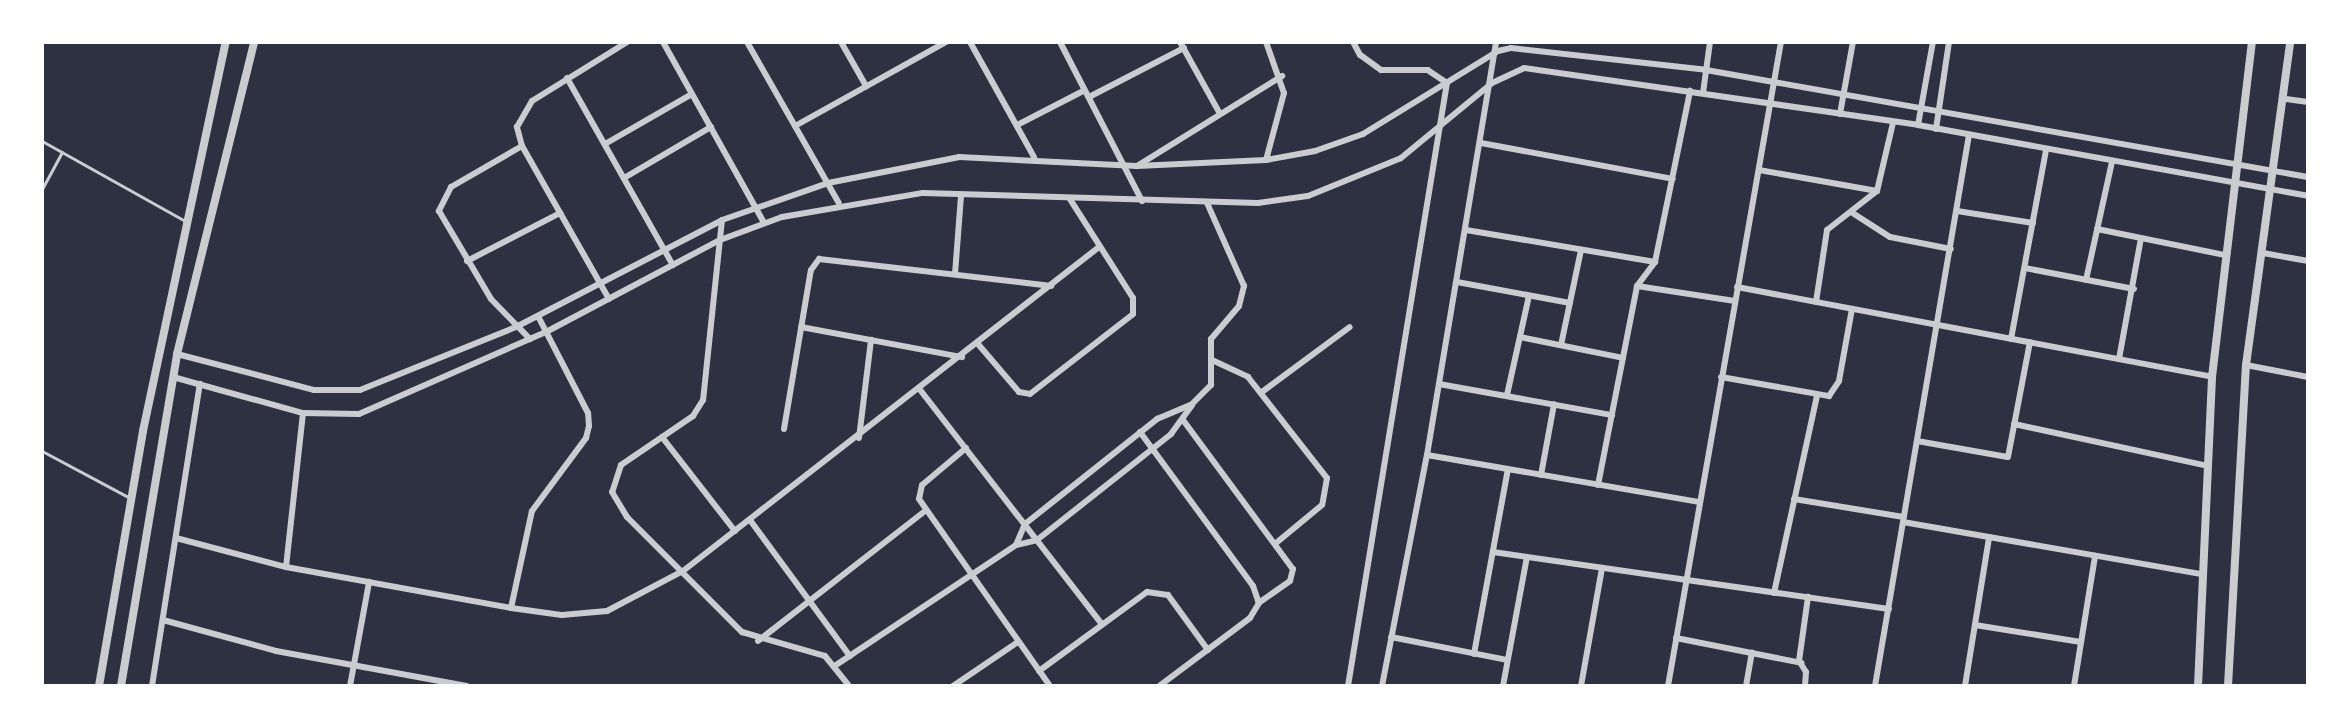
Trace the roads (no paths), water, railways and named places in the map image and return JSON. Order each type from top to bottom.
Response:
[{"type":"street","points":[[99,686],[130,498],[226,42]]},
{"type":"street","points":[[121,686],[177,354],[254,42]]},
{"type":"street","points":[[609,299],[522,146],[517,127],[525,108],[567,78],[627,42]]},
{"type":"street","points":[[663,42],[764,223]]},
{"type":"street","points":[[747,42],[839,203]]},
{"type":"street","points":[[841,42],[866,86]]},
{"type":"street","points":[[795,126],[946,42]]},
{"type":"street","points":[[970,42],[1034,157]]},
{"type":"street","points":[[1060,42],[1142,201]]},
{"type":"street","points":[[1266,42],[1282,76],[1283,110],[1266,160]]},
{"type":"street","points":[[1353,42],[1360,55],[1381,70],[1428,70],[1447,83]]},
{"type":"street","points":[[1382,686],[1427,455],[1498,51],[1496,42]]},
{"type":"street","points":[[1703,93],[1710,42]]},
{"type":"street","points":[[1668,686],[1782,42]]},
{"type":"street","points":[[1840,114],[1853,42]]},
{"type":"street","points":[[1918,125],[1933,42]]},
{"type":"street","points":[[1936,129],[1937,110],[1949,42]]},
{"type":"street","points":[[2198,686],[2212,376],[2225,255],[2241,163],[2252,42]]},
{"type":"street","points":[[2228,686],[2246,365],[2286,99],[2290,42]]},
{"type":"street","points":[[1089,97],[1182,45],[1220,114]]},
{"type":"street","points":[[177,354],[337,392],[381,384],[516,327],[722,220],[828,183],[959,157],[1034,157],[1137,166],[1266,160],[1363,135],[1498,51],[1525,48],[1706,70],[2241,163],[2308,177]]},
{"type":"street","points":[[173,377],[303,413],[359,414],[386,406],[546,332],[720,240],[764,223],[839,203],[923,193],[1208,203],[1308,196],[1365,176],[1441,128],[1492,83],[1512,71],[1536,68],[1918,125],[2237,185],[2308,196]]},
{"type":"street","points":[[1137,166],[1282,76]]},
{"type":"street","points":[[567,78],[673,265]]},
{"type":"street","points":[[1348,686],[1447,83]]},
{"type":"street","points":[[1017,125],[1085,90]]},
{"type":"street","points":[[1598,485],[1637,286],[1655,262],[1690,91]]},
{"type":"street","points":[[605,144],[692,94]]},
{"type":"street","points":[[2286,99],[2308,102]]},
{"type":"street","points":[[1816,302],[1827,230],[1877,190],[1893,123]]},
{"type":"street","points":[[624,178],[711,127]]},
{"type":"street","points":[[1875,686],[1970,135]]},
{"type":"street","points":[[1481,143],[1673,179]]},
{"type":"street","points":[[522,146],[451,187],[440,202],[441,221],[466,261],[516,327],[531,339]]},
{"type":"street","points":[[2011,339],[2046,150]]},
{"type":"street","points":[[2086,279],[2112,162]]},
{"type":"street","points":[[1759,170],[1877,190]]},
{"type":"street","points":[[955,274],[961,196]]},
{"type":"street","points":[[978,344],[1019,392],[1030,394],[1130,318],[1135,303],[1070,199]]},
{"type":"street","points":[[836,665],[972,578],[1016,545],[1037,540],[1152,448],[1183,420],[1192,404],[1211,385],[1215,330],[1239,306],[1244,286],[1208,203]]},
{"type":"street","points":[[1957,211],[2033,223]]},
{"type":"street","points":[[1851,212],[1890,237],[1951,249]]},
{"type":"street","points":[[466,261],[560,213]]},
{"type":"street","points":[[722,220],[703,400],[693,416],[621,465],[612,492],[616,506],[742,632],[758,641],[812,649],[836,665],[849,686]]},
{"type":"street","points":[[2097,229],[2225,255]]},
{"type":"street","points":[[1466,230],[1655,262]]},
{"type":"street","points":[[2120,359],[2141,238]]},
{"type":"street","points":[[176,538],[286,567],[511,608],[562,615],[607,611],[683,571],[921,391],[1099,247]]},
{"type":"street","points":[[1561,345],[1581,250]]},
{"type":"street","points":[[2263,253],[2308,261]]},
{"type":"street","points":[[784,429],[811,270],[819,259],[1051,286]]},
{"type":"street","points":[[2025,268],[2133,289]]},
{"type":"street","points":[[1457,282],[1570,303]]},
{"type":"street","points":[[1637,286],[1735,301]]},
{"type":"street","points":[[1737,287],[2212,376]]},
{"type":"street","points":[[1507,395],[1528,296]]},
{"type":"street","points":[[1721,377],[1817,396],[1829,396],[1837,387],[1852,309]]},
{"type":"street","points":[[511,608],[532,511],[586,438],[589,426],[538,316]]},
{"type":"street","points":[[801,327],[963,357]]},
{"type":"street","points":[[1262,392],[1350,327]]},
{"type":"street","points":[[1520,337],[1623,358]]},
{"type":"street","points":[[859,438],[871,340]]},
{"type":"street","points":[[1917,441],[2008,457],[2030,342]]},
{"type":"street","points":[[1212,360],[1248,377],[1327,478],[1322,505],[1276,543]]},
{"type":"street","points":[[2246,365],[2308,377]]},
{"type":"street","points":[[152,686],[200,384]]},
{"type":"street","points":[[1439,384],[1612,415]]},
{"type":"street","points":[[921,391],[1102,624]]},
{"type":"street","points":[[1773,592],[1817,396]]},
{"type":"street","points":[[1016,545],[1025,524],[1140,432],[1192,404]]},
{"type":"street","points":[[1541,475],[1554,404]]},
{"type":"street","points":[[286,567],[303,413]]},
{"type":"street","points":[[1159,686],[1250,618],[1259,603],[1293,576],[1276,543],[1183,420]]},
{"type":"street","points":[[2014,424],[2208,466]]},
{"type":"street","points":[[1140,432],[1253,586],[1259,603]]},
{"type":"street","points":[[662,437],[735,531]]},
{"type":"street","points":[[966,448],[922,485],[924,512],[1050,686]]},
{"type":"street","points":[[1427,455],[1700,502]]},
{"type":"street","points":[[1474,654],[1508,469]]},
{"type":"street","points":[[1794,499],[1989,537],[2202,574]]},
{"type":"street","points":[[758,641],[924,512]]},
{"type":"street","points":[[750,520],[850,656]]},
{"type":"street","points":[[1965,686],[1989,537]]},
{"type":"street","points":[[1493,552],[1889,609]]},
{"type":"street","points":[[2074,686],[2096,556]]},
{"type":"street","points":[[1503,686],[1527,557]]},
{"type":"street","points":[[1581,686],[1602,568]]},
{"type":"street","points":[[350,686],[369,582]]},
{"type":"street","points":[[1039,671],[1147,592],[1158,591],[1168,595],[1208,650]]},
{"type":"street","points":[[1805,686],[1802,663],[1808,597]]},
{"type":"street","points":[[163,620],[276,651],[467,686]]},
{"type":"street","points":[[1975,625],[2081,642]]},
{"type":"street","points":[[1391,637],[1507,660]]},
{"type":"street","points":[[1676,638],[1802,663]]},
{"type":"street","points":[[953,686],[1018,642]]},
{"type":"street","points":[[1746,686],[1752,653]]},
{"type":"lane","points":[[42,141],[188,223]]},
{"type":"lane","points":[[42,189],[62,152]]},
{"type":"lane","points":[[42,451],[130,498]]}]
